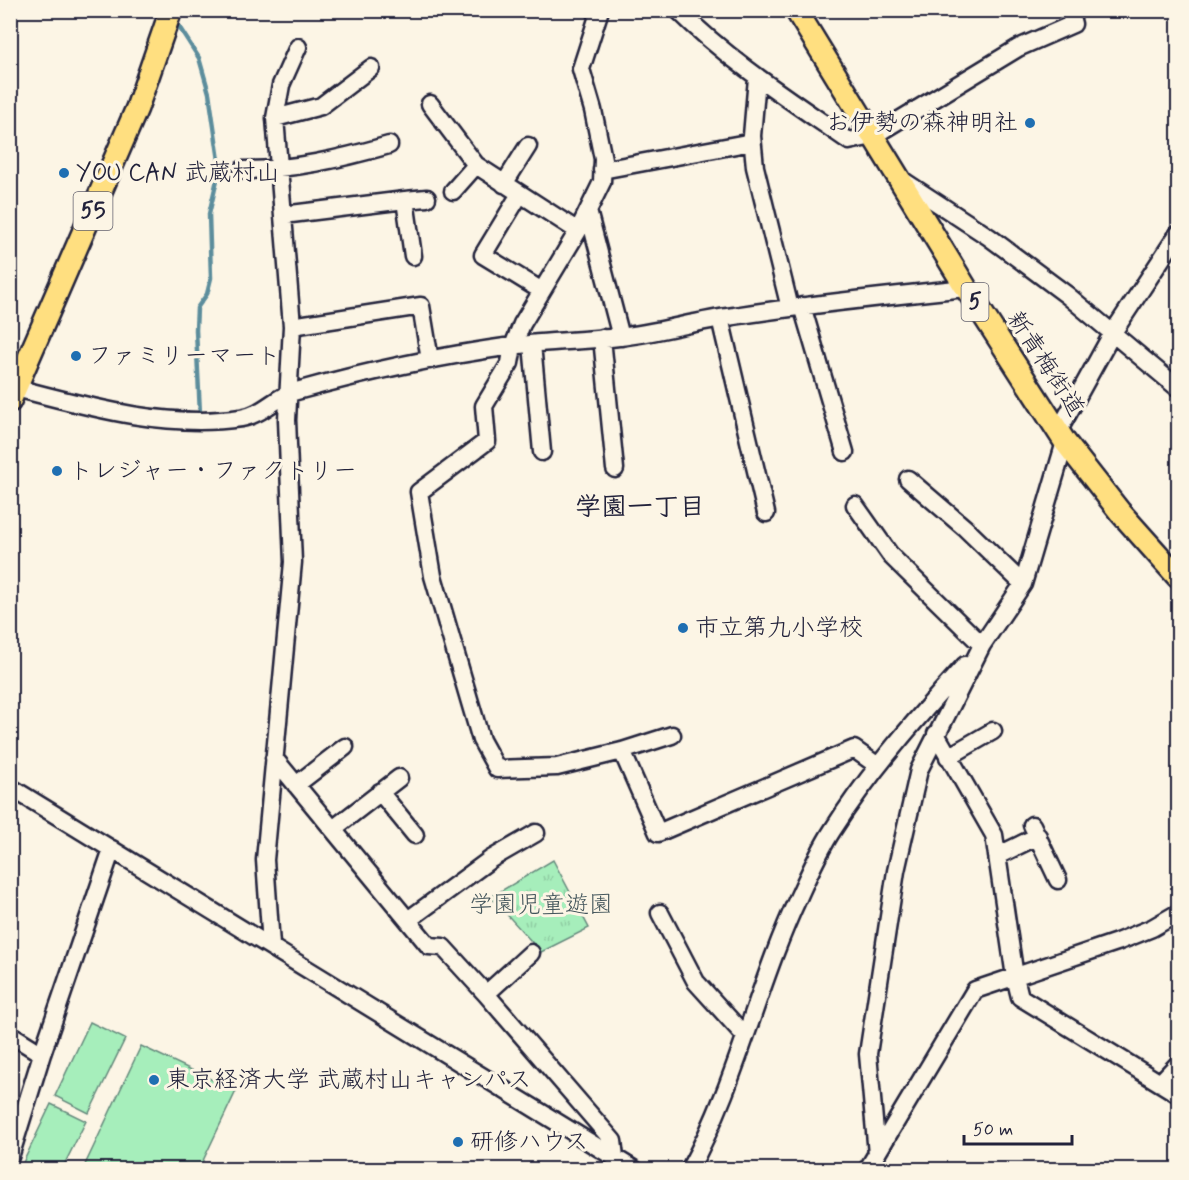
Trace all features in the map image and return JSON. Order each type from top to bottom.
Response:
[{"type":"main road","name":"新青梅街道","points":[[796,10],[966,288],[1062,437],[1120,512],[1179,577]]},
{"type":"main road","name":"55","points":[[13,395],[137,108],[170,15]]},
{"type":"street","points":[[600,10],[581,69],[593,110],[603,159],[602,182],[578,231],[522,324],[513,346],[510,363],[484,406],[488,441],[419,492],[433,576],[481,740],[497,769],[557,766],[622,751],[672,735]]},
{"type":"street","points":[[678,10],[694,27],[757,78],[849,141],[873,136],[1018,48],[1073,24],[1069,10]]},
{"type":"street","points":[[271,945],[265,860],[292,562],[286,420],[292,326],[275,117],[281,85],[298,47]]},
{"type":"street","points":[[275,117],[321,106],[371,68]]},
{"type":"street","points":[[757,78],[752,142],[755,167],[796,307],[845,452]]},
{"type":"street","points":[[430,104],[476,165],[578,231]]},
{"type":"street","points":[[602,170],[752,142]]},
{"type":"street","points":[[242,170],[278,170],[389,146]]},
{"type":"street","points":[[504,184],[528,146]]},
{"type":"street","points":[[453,191],[476,165]]},
{"type":"street","points":[[897,176],[989,237],[1067,296],[1179,388]]},
{"type":"street","points":[[520,194],[483,255],[542,291]]},
{"type":"street","points":[[283,215],[427,198]]},
{"type":"street","points":[[405,200],[413,255]]},
{"type":"street","points":[[588,211],[621,337]]},
{"type":"street","points":[[876,1154],[868,1054],[896,871],[919,770],[982,645],[1023,584],[1062,437],[1112,334],[1179,234]]},
{"type":"street","points":[[13,395],[70,402],[168,420],[204,421],[243,417],[268,408],[289,393],[430,360],[513,346],[621,337],[720,318],[796,307],[966,288]]},
{"type":"street","points":[[292,326],[421,306],[430,360]]},
{"type":"street","points":[[720,318],[766,513]]},
{"type":"street","points":[[602,338],[615,469]]},
{"type":"street","points":[[532,344],[542,452]]},
{"type":"street","points":[[908,479],[965,528],[1023,584]]},
{"type":"street","points":[[855,505],[891,556],[982,645]]},
{"type":"street","points":[[689,1170],[704,1144],[798,897],[830,833],[899,738],[982,645]]},
{"type":"street","points":[[948,757],[993,731]]},
{"type":"street","points":[[936,734],[994,836],[1020,997],[1179,1094]]},
{"type":"street","points":[[296,785],[345,747]]},
{"type":"street","points":[[622,751],[658,832],[854,749],[878,766]]},
{"type":"street","points":[[274,758],[429,946],[443,947],[613,1141],[615,1158]]},
{"type":"street","points":[[333,829],[399,778]]},
{"type":"street","points":[[10,787],[635,1170]]},
{"type":"street","points":[[380,792],[415,835]]},
{"type":"street","points":[[997,856],[1035,831],[1058,880]]},
{"type":"street","points":[[408,920],[490,859],[536,833]]},
{"type":"street","points":[[10,1157],[17,1112],[42,1054],[112,849]]},
{"type":"street","points":[[660,913],[696,982],[745,1036]]},
{"type":"street","points":[[867,1170],[975,990],[1117,942],[1152,928],[1179,913]]},
{"type":"street","points":[[486,994],[531,953]]},
{"type":"street","points":[[10,1034],[42,1054]]},
{"type":"street","points":[[1160,1083],[1179,1064]]},
{"type":"green space","name":"学園児童遊園","points":[[553,860],[589,928],[541,952],[491,897]]},
{"type":"green space","points":[[90,1022],[125,1039],[89,1113],[55,1096]]},
{"type":"green space","points":[[141,1046],[236,1091],[199,1169],[83,1169]]},
{"type":"green space","points":[[51,1104],[86,1121],[62,1169],[20,1169]]},
{"type":"waterway","points":[[174,19],[199,58],[209,93],[220,167],[209,214],[211,278],[207,294],[197,308],[200,414]]},
{"type":"place","name":"お伊勢の森神明社","points":[[1030,123]]},
{"type":"place","name":"YOU CAN 武蔵村山","points":[[64,173]]},
{"type":"place","name":"ファミリーマート","points":[[76,356]]},
{"type":"place","name":"トレジャー・ファクトリー","points":[[57,471]]},
{"type":"place","name":"市立第九小学校","points":[[683,628]]},
{"type":"place","name":"東京経済大学 武蔵村山キャンパス","points":[[154,1080]]},
{"type":"place","name":"研修ハウス","points":[[458,1142]]},
{"type":"district","name":"学園一丁目","points":[[640,508]]}]
